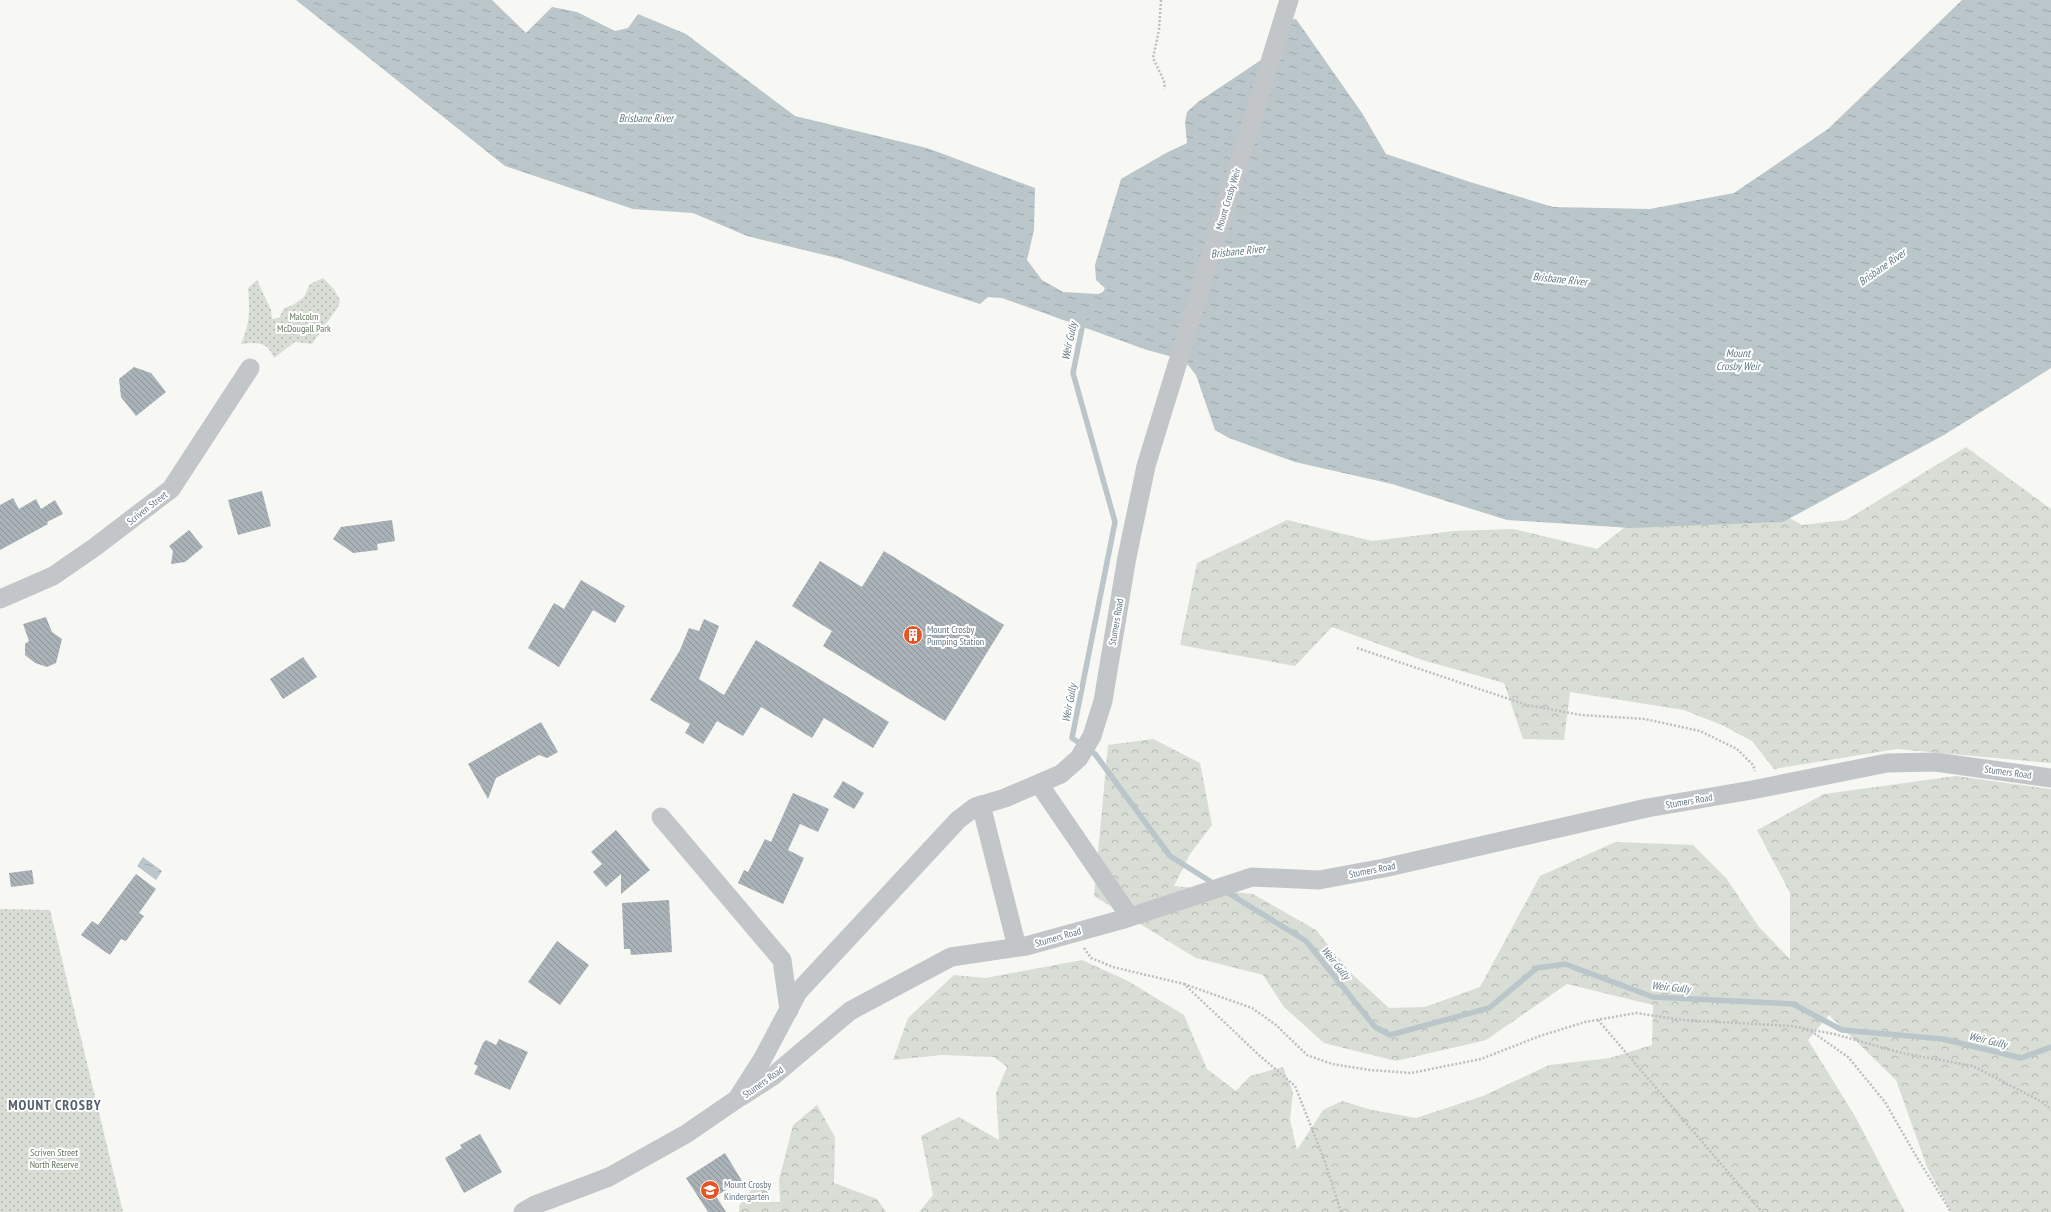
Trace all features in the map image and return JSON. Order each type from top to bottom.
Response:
[{"type":"street","name":"Mount Crosby Weir","points":[[1146,466],[1289,0]]},
{"type":"street","name":"Scriven Street","points":[[0,599],[53,576],[95,548],[171,489],[250,368]]},
{"type":"street","name":"Stumers Road","points":[[737,1099],[762,1060],[798,992],[958,820],[975,807],[1005,798],[1061,774],[1079,758],[1092,736],[1103,700],[1127,557],[1146,466]]},
{"type":"street","name":"Stumers Road","points":[[522,1212],[535,1205],[609,1177],[686,1134],[773,1076],[850,1011],[951,957],[1017,947],[1074,933],[1130,917],[1252,877],[1319,880],[1377,870],[1647,808],[1759,789],[1887,764],[1935,762],[2051,778]]},
{"type":"street","points":[[1039,784],[1130,917]]},
{"type":"street","points":[[981,805],[1017,947]]},
{"type":"street","points":[[662,817],[782,960],[789,1010]]},
{"type":"path","points":[[1161,0],[1159,30],[1153,58],[1164,81],[1165,89]]},
{"type":"path","points":[[1357,648],[1527,705],[1581,715],[1645,719],[1700,731],[1737,749],[1754,765],[1759,789]]},
{"type":"path","points":[[1074,933],[1091,958],[1113,967],[1184,984],[1252,1008],[1276,1025],[1307,1055],[1332,1064],[1370,1070],[1411,1073],[1481,1059],[1540,1036],[1598,1020],[1636,1013],[1682,1020],[1744,1022],[1809,1030],[1834,1034],[1902,1053],[1972,1066],[2042,1102],[2051,1110]]},
{"type":"path","points":[[1184,984],[1260,1056],[1295,1086],[1324,1159],[1341,1212]]},
{"type":"path","points":[[1598,1020],[1762,1212]]},
{"type":"path","points":[[1809,1030],[1848,1057],[1885,1102],[1916,1156],[1951,1212]]},
{"type":"green space","name":"Malcolm McDougall Park","points":[[323,278],[333,288],[340,300],[338,307],[312,344],[295,342],[274,358],[268,348],[261,344],[241,344],[249,317],[248,288],[257,280],[271,310],[272,319],[279,318],[284,308],[293,305],[304,297],[310,284]]},
{"type":"green space","points":[[1966,447],[2051,509],[2051,763],[1897,749],[1774,769],[1752,741],[1724,726],[1684,710],[1570,692],[1564,740],[1523,739],[1504,683],[1422,660],[1332,627],[1295,666],[1180,645],[1197,563],[1287,520],[1372,541],[1454,531],[1513,529],[1597,549],[1652,506],[1753,497],[1802,525],[1846,520]]},
{"type":"green space","points":[[1153,739],[1200,763],[1212,825],[1190,854],[1174,886],[1253,894],[1316,930],[1351,973],[1389,1008],[1425,1007],[1480,987],[1540,876],[1615,842],[1693,845],[1726,878],[1759,927],[1790,959],[1790,893],[1757,830],[1824,794],[1956,776],[2051,789],[2051,1212],[1951,1212],[1927,1167],[1896,1080],[1829,1015],[1808,1040],[1856,1118],[1905,1212],[919,1212],[933,1195],[921,1136],[959,1117],[999,1140],[996,1093],[1007,1067],[994,1057],[942,1055],[893,1060],[908,1018],[954,975],[985,978],[1082,960],[1128,981],[1184,1015],[1207,1069],[1236,1091],[1250,1076],[1283,1067],[1293,1092],[1290,1120],[1297,1150],[1323,1110],[1342,1101],[1372,1110],[1416,1118],[1483,1096],[1549,1065],[1610,1058],[1652,1045],[1653,1005],[1567,984],[1486,1040],[1396,1061],[1324,1043],[1284,1007],[1263,975],[1196,958],[1094,896],[1108,745]]},
{"type":"green space","name":"Scriven Street North Reserve","points":[[0,909],[50,910],[123,1212],[0,1212]]},
{"type":"green space","points":[[817,1105],[835,1137],[834,1183],[877,1199],[886,1212],[739,1212],[739,1206],[754,1186],[767,1186],[769,1202],[780,1202],[779,1180],[793,1125]]},
{"type":"water","name":"Mount Crosby Weir","points":[[296,0],[492,0],[526,33],[552,7],[577,12],[615,31],[628,28],[638,14],[686,34],[795,116],[927,148],[1035,188],[1034,230],[1027,260],[1042,280],[1063,292],[1098,294],[1103,292],[1105,288],[1096,280],[1095,265],[1121,179],[1166,153],[1187,143],[1185,122],[1187,112],[1198,102],[1261,60],[1288,20],[1296,19],[1362,113],[1386,154],[1470,182],[1553,207],[1650,209],[1734,193],[1828,129],[1962,0],[2051,0],[2051,368],[1944,435],[1783,522],[1630,528],[1507,520],[1392,484],[1295,462],[1229,438],[1215,430],[1196,375],[1184,360],[1147,350],[1002,298],[988,297],[980,304],[841,259],[747,236],[693,213],[633,209],[505,166]]},
{"type":"water","points":[[143,857],[162,871],[156,880],[137,866]]},
{"type":"building","points":[[134,367],[151,373],[166,392],[136,416],[121,397],[119,379]]},
{"type":"building","points":[[262,491],[271,526],[238,535],[228,500]]},
{"type":"building","points":[[13,498],[19,509],[36,499],[41,509],[55,500],[63,514],[47,522],[48,524],[0,550],[0,505]]},
{"type":"building","points":[[392,520],[395,541],[377,544],[378,550],[353,553],[333,539],[341,527]]},
{"type":"building","points":[[189,530],[203,547],[185,562],[171,564],[173,551],[169,546]]},
{"type":"building","name":"Mount Crosby Pumping Station","points":[[884,551],[1004,625],[945,721],[823,646],[832,631],[792,606],[820,561],[862,587]]},
{"type":"building","points":[[581,580],[625,606],[615,623],[593,610],[559,667],[528,648],[554,603],[564,609]]},
{"type":"building","points":[[46,617],[52,632],[62,639],[56,663],[47,667],[35,663],[25,655],[25,644],[29,641],[23,624]]},
{"type":"building","points":[[704,619],[719,626],[699,679],[724,695],[756,640],[889,722],[873,748],[824,718],[812,738],[761,707],[743,736],[717,721],[703,744],[685,733],[690,724],[650,700],[680,650],[689,628],[699,631]]},
{"type":"building","points":[[303,657],[317,677],[283,699],[270,679]]},
{"type":"building","points":[[541,722],[558,752],[547,758],[539,755],[496,778],[488,799],[468,764]]},
{"type":"building","points":[[843,781],[864,793],[854,809],[833,797]]},
{"type":"building","points":[[793,793],[829,809],[818,832],[800,824],[788,850],[804,858],[783,904],[738,883],[744,870],[748,872],[765,839],[771,842]]},
{"type":"building","points":[[616,830],[650,870],[621,894],[621,874],[606,887],[593,872],[602,864],[591,852]]},
{"type":"building","points":[[32,870],[34,884],[11,887],[9,873]]},
{"type":"building","points":[[136,874],[156,889],[139,913],[144,916],[126,941],[121,939],[110,955],[81,935],[92,921],[98,925]]},
{"type":"building","points":[[669,900],[672,952],[631,955],[630,949],[624,949],[622,903]]},
{"type":"building","points":[[557,941],[589,965],[560,1005],[528,982]]},
{"type":"building","points":[[499,1039],[528,1052],[510,1090],[474,1074],[478,1066],[474,1064],[483,1043],[486,1040],[496,1045]]},
{"type":"building","points":[[480,1134],[502,1172],[464,1193],[445,1158],[462,1148],[460,1145]]},
{"type":"building","points":[[725,1153],[742,1181],[716,1196],[726,1212],[708,1212],[686,1178]]},
{"type":"waterway","name":"Weir Gully","points":[[1084,318],[1073,373],[1115,522],[1072,738],[1095,754],[1170,856],[1216,885]]},
{"type":"waterway","name":"Weir Gully","points":[[1225,891],[1306,941],[1375,1027],[1390,1035],[1489,1008],[1537,968],[1565,964],[1653,997],[1793,1004],[1842,1030],[1943,1039],[2021,1058],[2051,1047]]},
{"type":"place","name":"Mount Crosby Pumping Station","points":[[913,635]]},
{"type":"place","name":"Mount Crosby Kindergarten","points":[[710,1190]]},
{"type":"district","name":"MOUNT CROSBY","points":[[55,1105]]},
{"type":"water label","name":"Brisbane River","points":[[646,118]]},
{"type":"water label","name":"Brisbane River","points":[[1238,251]]},
{"type":"water label","name":"Brisbane River","points":[[1882,267]]},
{"type":"water label","name":"Brisbane River","points":[[1560,279]]}]
